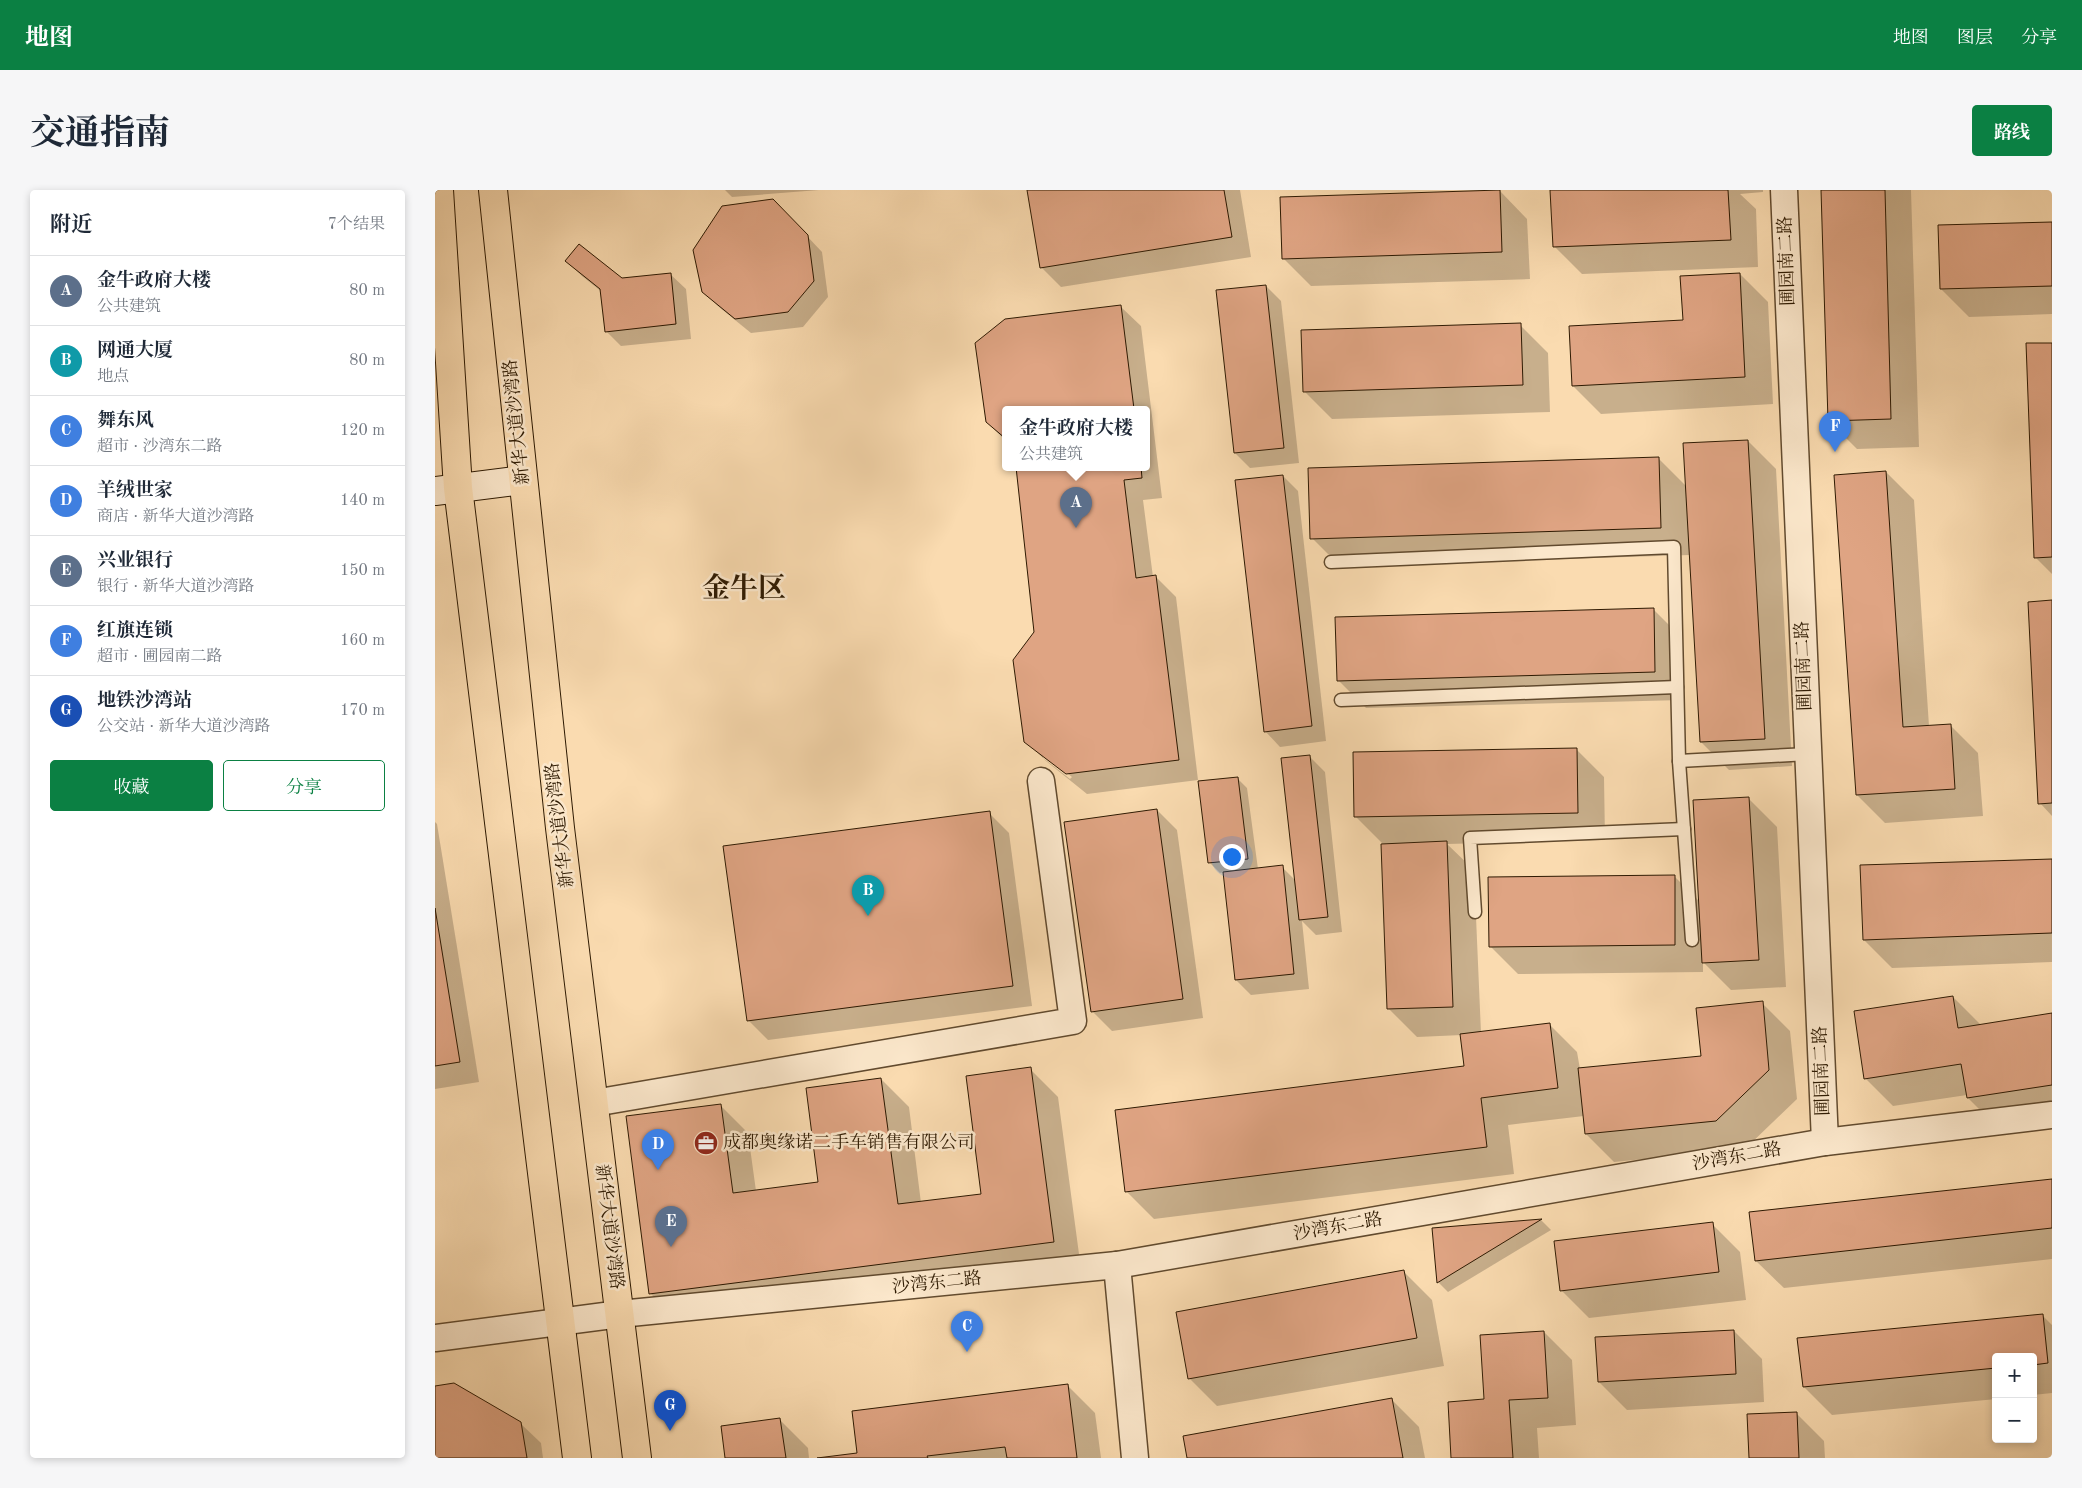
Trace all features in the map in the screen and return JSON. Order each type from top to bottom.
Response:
[{"type":"main road","points":[[439,190],[447,490],[577,1458]]},
{"type":"main road","name":"新华大道沙湾路","points":[[493,190],[560,828],[637,1458]]},
{"type":"street","name":"圃园南二路","points":[[1784,190],[1825,1142]]},
{"type":"street","points":[[447,490],[523,480]]},
{"type":"street","points":[[594,1103],[1073,1021],[1041,781]]},
{"type":"street","name":"沙湾东二路","points":[[435,1338],[620,1314],[1117,1265],[1825,1142],[2052,1116]]},
{"type":"street","points":[[1117,1265],[1135,1458]]},
{"type":"lane","points":[[1331,562],[1674,547],[1679,761],[1692,940]]},
{"type":"lane","points":[[1341,700],[1677,687]]},
{"type":"lane","points":[[1679,761],[1808,754]]},
{"type":"lane","points":[[1475,912],[1470,838],[1684,829]]},
{"type":"building","points":[[1027,190],[1224,190],[1232,237],[1040,268]]},
{"type":"building","points":[[1500,190],[1502,252],[1282,259],[1280,197]]},
{"type":"building","points":[[1550,190],[1728,190],[1731,240],[1553,247]]},
{"type":"building","points":[[1821,190],[1885,190],[1891,419],[1828,421]]},
{"type":"building","points":[[773,199],[808,235],[814,281],[788,312],[735,319],[702,292],[693,250],[722,206]]},
{"type":"building","points":[[2052,222],[2052,286],[1940,289],[1938,225]]},
{"type":"building","points":[[579,244],[622,278],[671,273],[676,324],[605,332],[600,289],[565,261]]},
{"type":"building","points":[[1740,273],[1745,377],[1572,386],[1569,326],[1683,320],[1680,276]]},
{"type":"building","points":[[1266,285],[1284,448],[1234,453],[1216,290]]},
{"type":"building","points":[[1121,305],[1134,406],[1002,406],[1002,436],[986,422],[975,343],[1005,319]]},
{"type":"building","points":[[1521,323],[1523,385],[1303,392],[1301,330]]},
{"type":"building","points":[[2026,343],[2052,343],[2052,557],[2034,558]]},
{"type":"building","points":[[1748,440],[1765,739],[1700,742],[1683,443]]},
{"type":"building","points":[[1659,457],[1661,528],[1310,539],[1308,468]]},
{"type":"building","points":[[1016,471],[1141,471],[1142,478],[1124,480],[1136,578],[1156,575],[1179,760],[1066,774],[1024,742],[1013,660],[1034,632]]},
{"type":"building","points":[[1886,471],[1903,727],[1951,724],[1955,789],[1856,795],[1834,475]]},
{"type":"building","points":[[1283,475],[1312,726],[1264,732],[1235,480]]},
{"type":"building","points":[[2052,600],[2052,803],[2038,804],[2028,602]]},
{"type":"building","points":[[1654,608],[1655,672],[1337,681],[1335,617]]},
{"type":"building","points":[[1577,748],[1578,813],[1354,817],[1353,752]]},
{"type":"building","points":[[1310,755],[1328,917],[1299,920],[1281,758]]},
{"type":"building","points":[[1238,777],[1248,859],[1208,863],[1198,781]]},
{"type":"building","points":[[1749,797],[1759,960],[1702,963],[1693,800]]},
{"type":"building","points":[[1157,809],[1183,999],[1091,1012],[1064,822]]},
{"type":"building","points":[[990,811],[1013,986],[747,1021],[723,846]]},
{"type":"building","points":[[1447,841],[1453,1007],[1387,1009],[1381,844]]},
{"type":"building","points":[[2052,859],[2052,933],[1863,940],[1860,865]]},
{"type":"building","points":[[1283,865],[1294,974],[1235,980],[1223,872]]},
{"type":"building","points":[[1675,875],[1675,945],[1489,947],[1488,877]]},
{"type":"building","points":[[435,908],[460,1062],[435,1066]]},
{"type":"building","points":[[1953,996],[1958,1028],[2052,1013],[2052,1085],[1967,1098],[1961,1064],[1864,1079],[1854,1011]]},
{"type":"building","points":[[1763,1001],[1769,1070],[1716,1121],[1585,1134],[1578,1068],[1701,1056],[1696,1008]]},
{"type":"building","points":[[1550,1023],[1558,1088],[1481,1098],[1487,1147],[1125,1192],[1115,1110],[1464,1066],[1460,1034]]},
{"type":"building","points":[[1031,1067],[1054,1242],[649,1294],[626,1116],[721,1104],[733,1193],[818,1182],[806,1088],[881,1078],[898,1204],[981,1194],[966,1076]]},
{"type":"building","points":[[2052,1179],[2052,1228],[1755,1261],[1749,1212]]},
{"type":"building","points":[[1542,1219],[1437,1283],[1432,1228]]},
{"type":"building","points":[[1713,1222],[1719,1272],[1560,1291],[1554,1241]]},
{"type":"building","points":[[1404,1270],[1417,1338],[1188,1379],[1176,1312]]},
{"type":"building","points":[[2043,1314],[2048,1363],[2037,1364],[2037,1353],[1992,1353],[1992,1368],[1803,1387],[1797,1338]]},
{"type":"building","points":[[1734,1330],[1736,1374],[1598,1382],[1595,1337]]},
{"type":"building","points":[[1544,1331],[1548,1398],[1509,1400],[1513,1458],[1451,1458],[1448,1402],[1484,1399],[1480,1335]]},
{"type":"building","points":[[454,1383],[521,1422],[527,1458],[435,1458],[435,1386]]},
{"type":"building","points":[[1068,1384],[1077,1458],[1007,1458],[1005,1447],[927,1456],[928,1458],[817,1458],[857,1453],[852,1411]]},
{"type":"building","points":[[1392,1398],[1403,1458],[1187,1458],[1183,1436]]},
{"type":"building","points":[[1797,1412],[1799,1458],[1749,1458],[1747,1414]]},
{"type":"building","points":[[780,1418],[786,1458],[725,1458],[721,1426]]},
{"type":"place","name":"红旗连锁","points":[[1835,452]]},
{"type":"place","name":"金牛政府大楼","points":[[1076,528]]},
{"type":"place","name":"网通大厦","points":[[868,916]]},
{"type":"place","name":"成都奥缘诺二手车销售有限公司","points":[[706,1143]]},
{"type":"place","name":"羊绒世家","points":[[658,1170]]},
{"type":"place","name":"兴业银行","points":[[671,1247]]},
{"type":"place","name":"舞东风","points":[[967,1352]]},
{"type":"place","name":"地铁沙湾站","points":[[670,1431]]},
{"type":"district","name":"金牛区","points":[[744,590]]}]
